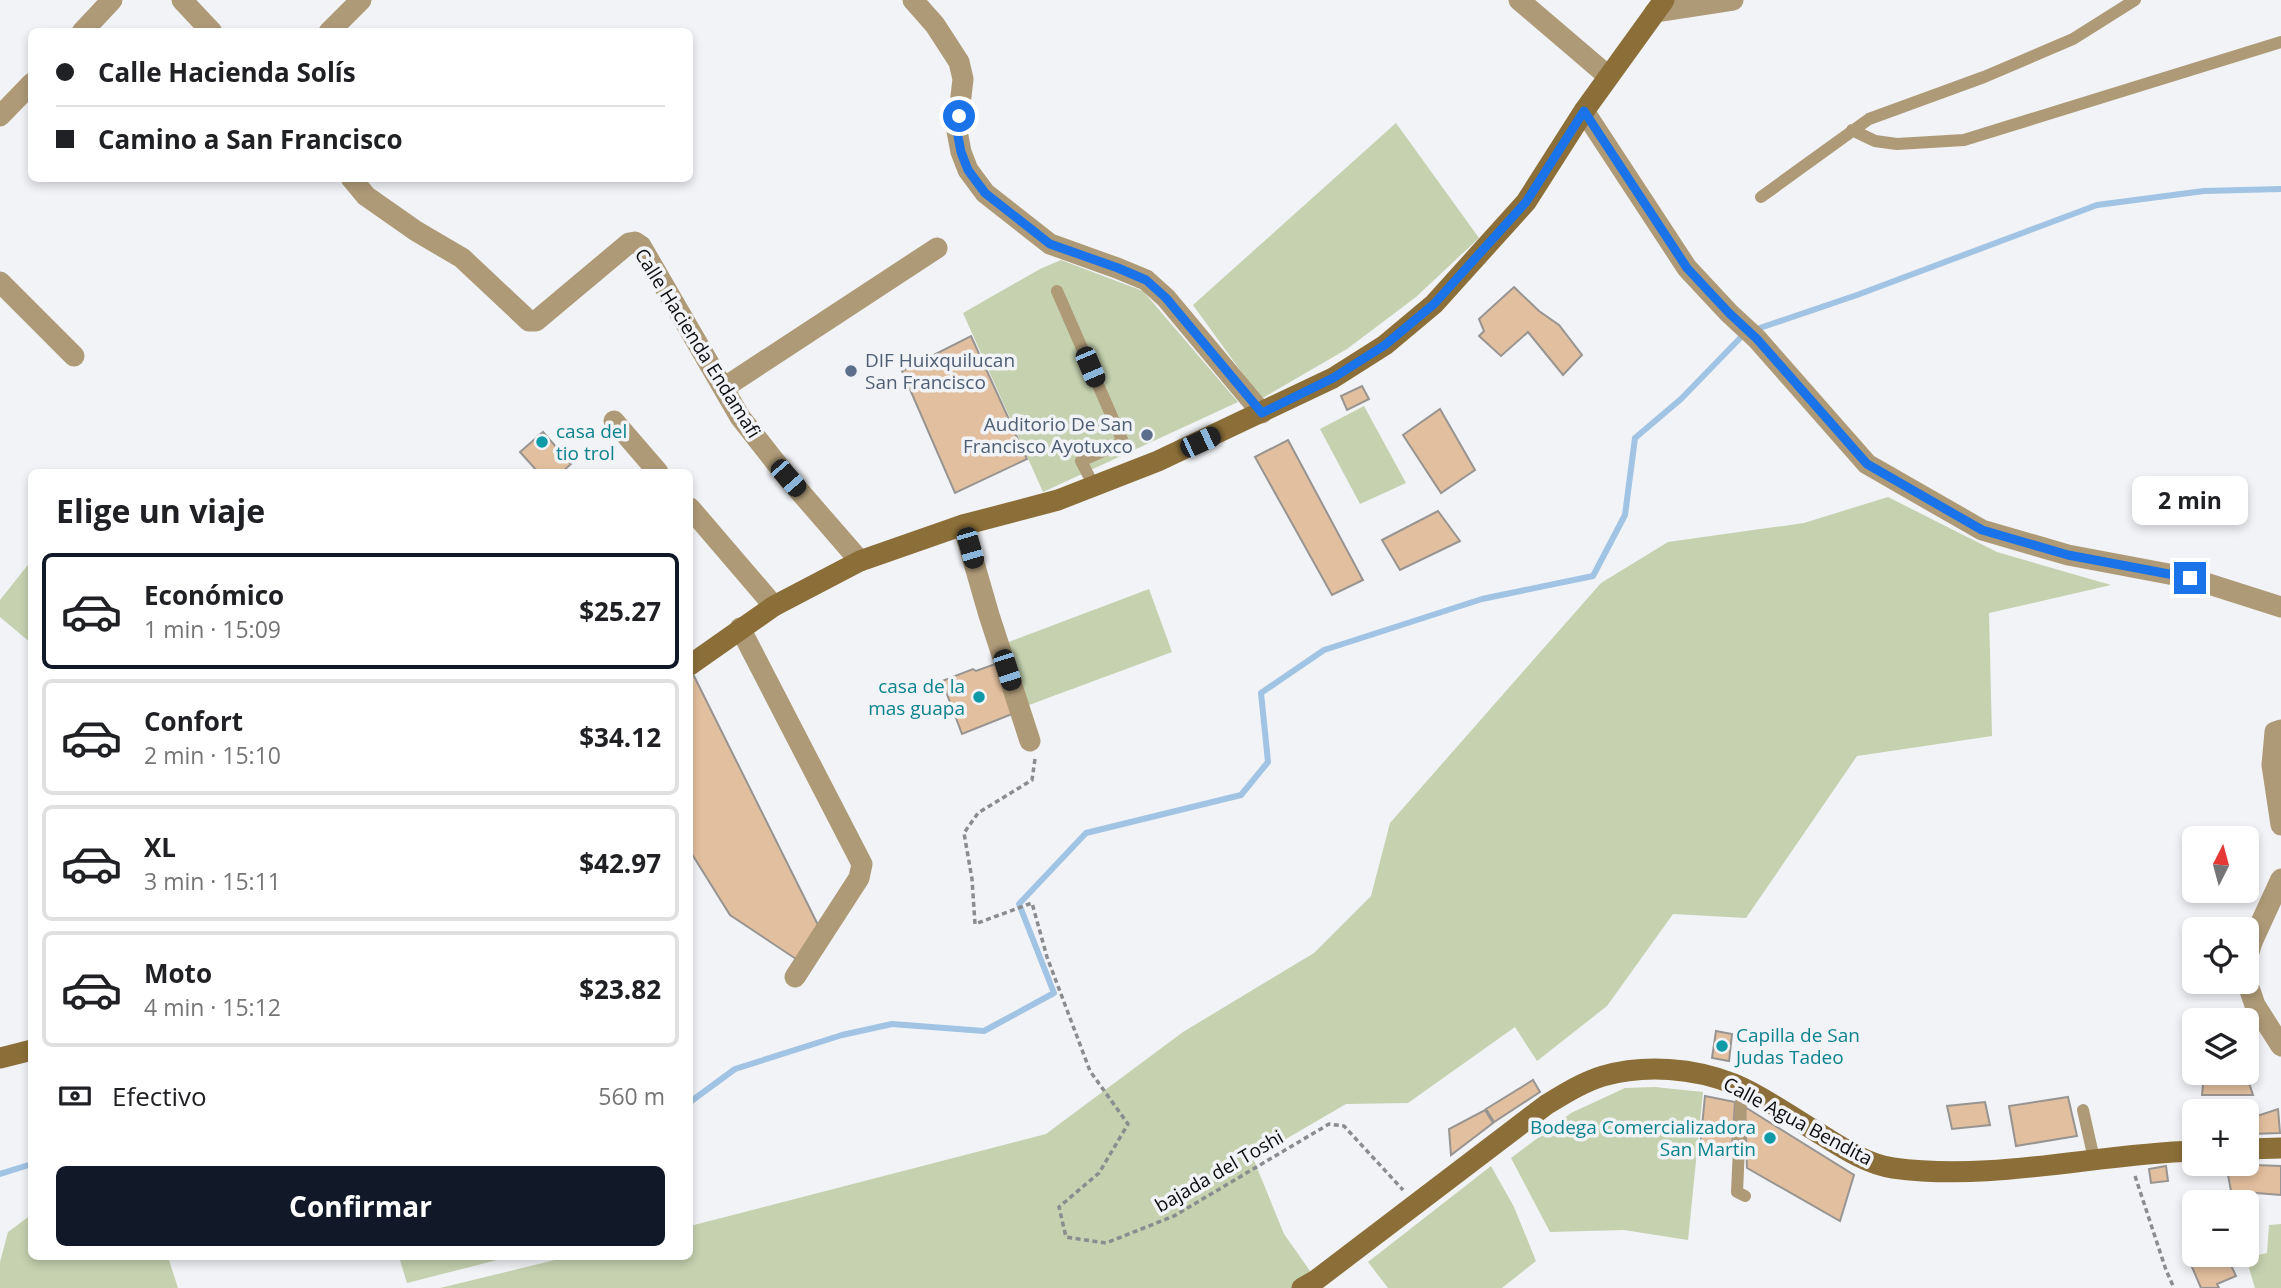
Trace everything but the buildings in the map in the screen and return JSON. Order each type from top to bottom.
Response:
[{"type":"main road","points":[[693,663],[774,606],[860,561],[963,525],[1058,500],[1158,461],[1333,378],[1385,345],[1434,304],[1526,202],[1584,111],[1659,6]]},
{"type":"main road","points":[[0,1058],[28,1051]]},
{"type":"main road","name":"Calle Agua Bendita","points":[[1302,1288],[1546,1105],[1593,1080],[1628,1071],[1682,1071],[1735,1084],[1854,1154],[1889,1168],[1953,1174],[2182,1152]]},
{"type":"main road","points":[[2259,1149],[2281,1148]]},
{"type":"street","points":[[86,28],[112,0]]},
{"type":"street","points":[[182,0],[208,28]]},
{"type":"street","points":[[333,28],[361,0]]},
{"type":"street","points":[[913,0],[935,25],[959,62],[963,79],[957,131],[961,152],[968,170],[985,193],[1050,244],[1146,280],[1166,298],[1262,413]]},
{"type":"street","points":[[1519,0],[1608,76]]},
{"type":"street","points":[[1659,6],[1733,0]]},
{"type":"street","points":[[0,116],[28,87]]},
{"type":"street","points":[[1584,111],[1687,268],[1750,332],[1867,464],[1982,530],[2068,555],[2190,578],[2281,607]]},
{"type":"street","name":"Calle Hacienda Endamafi","points":[[354,182],[366,196],[416,232],[462,258],[529,321],[536,321],[629,243],[635,242],[641,246],[740,417],[788,478],[860,561]]},
{"type":"street","points":[[724,387],[937,248]]},
{"type":"street","points":[[0,282],[74,356]]},
{"type":"street","points":[[614,421],[655,469]]},
{"type":"street","points":[[693,512],[774,606]]},
{"type":"street","points":[[963,525],[1030,741]]},
{"type":"street","points":[[740,628],[862,864],[859,878],[795,977]]},
{"type":"street","points":[[2281,730],[2275,732],[2272,765],[2281,825]]},
{"type":"street","points":[[2259,927],[2281,879]]},
{"type":"street","points":[[2251,994],[2255,1005],[2281,1046]]},
{"type":"lane","points":[[1760,197],[1870,119],[1984,77],[2073,39],[2135,0]]},
{"type":"lane","points":[[1852,130],[1875,141],[1897,144],[1964,140],[2281,41]]},
{"type":"lane","points":[[1057,291],[1123,442],[1081,461],[1094,486]]},
{"type":"lane","points":[[1741,1102],[1737,1192],[1745,1196]]},
{"type":"lane","points":[[2083,1110],[2095,1159]]},
{"type":"path","name":"bajada del Toshi","points":[[1030,741],[1035,762],[1032,780],[978,813],[964,833],[972,879],[975,924],[1032,903],[1047,957],[1090,1071],[1128,1124],[1099,1173],[1059,1207],[1066,1237],[1106,1243],[1174,1216],[1329,1124],[1344,1126],[1404,1191]]},
{"type":"path","points":[[2132,1167],[2174,1288]]},
{"type":"green space","points":[[1396,123],[1479,238],[1416,297],[1347,349],[1261,399],[1193,305]]},
{"type":"green space","points":[[1061,260],[1143,291],[1238,402],[1043,492],[963,313]]},
{"type":"green space","points":[[1364,406],[1406,483],[1360,504],[1320,429]]},
{"type":"green space","points":[[1888,497],[1997,552],[2111,585],[1989,613],[1992,736],[1857,756],[1746,918],[1673,914],[1607,1006],[1537,1061],[1515,1027],[1408,1103],[1346,1104],[1253,1158],[1284,1234],[1322,1288],[440,1288],[555,1260],[693,1260],[693,1225],[1046,1134],[1183,1032],[1314,953],[1371,896],[1390,823],[1601,583],[1668,542],[1804,523]]},
{"type":"green space","points":[[28,565],[28,640],[0,617],[0,600]]},
{"type":"green space","points":[[1149,589],[1172,652],[1029,705],[1006,643]]},
{"type":"green space","points":[[1655,1087],[1703,1092],[1688,1240],[1624,1230],[1550,1232],[1511,1158],[1571,1113],[1625,1088]]},
{"type":"green space","points":[[1491,1166],[1514,1207],[1536,1261],[1502,1288],[1388,1288],[1368,1262]]},
{"type":"green space","points":[[28,1217],[28,1260],[169,1260],[178,1288],[0,1288],[0,1262],[8,1232]]},
{"type":"green space","points":[[2281,1224],[2281,1288],[2255,1288],[2249,1267],[2259,1267],[2259,1255],[2267,1253],[2269,1225]]},
{"type":"green space","points":[[400,1260],[497,1260],[407,1283]]},
{"type":"waterway","points":[[693,1100],[735,1069],[842,1035],[892,1024],[984,1031],[1054,993],[1019,904],[1086,833],[1241,795],[1268,762],[1261,693],[1324,650],[1482,599],[1593,576],[1625,515],[1635,438],[1681,399],[1745,333],[1857,295],[2097,205],[2204,191],[2281,189]]},
{"type":"waterway","points":[[0,1174],[28,1165]]},
{"type":"place","name":"DIF Huixquilucan San Francisco","points":[[851,371]]},
{"type":"place","name":"Auditorio De San Francisco Ayotuxco","points":[[1147,435]]},
{"type":"place","name":"casa del tio trol","points":[[542,442]]},
{"type":"place","name":"casa de la mas guapa","points":[[979,697]]},
{"type":"place","name":"Capilla de San Judas Tadeo","points":[[1722,1046]]},
{"type":"place","name":"Bodega Comercializadora San Martin","points":[[1770,1138]]},
{"type":"route","points":[[959,116],[957,131],[961,152],[968,170],[985,193],[1050,244],[1146,280],[1166,298],[1262,413],[1333,378],[1385,345],[1434,304],[1526,202],[1584,111],[1687,268],[1757,339],[1867,464],[1982,530],[2068,555],[2190,578]]}]
